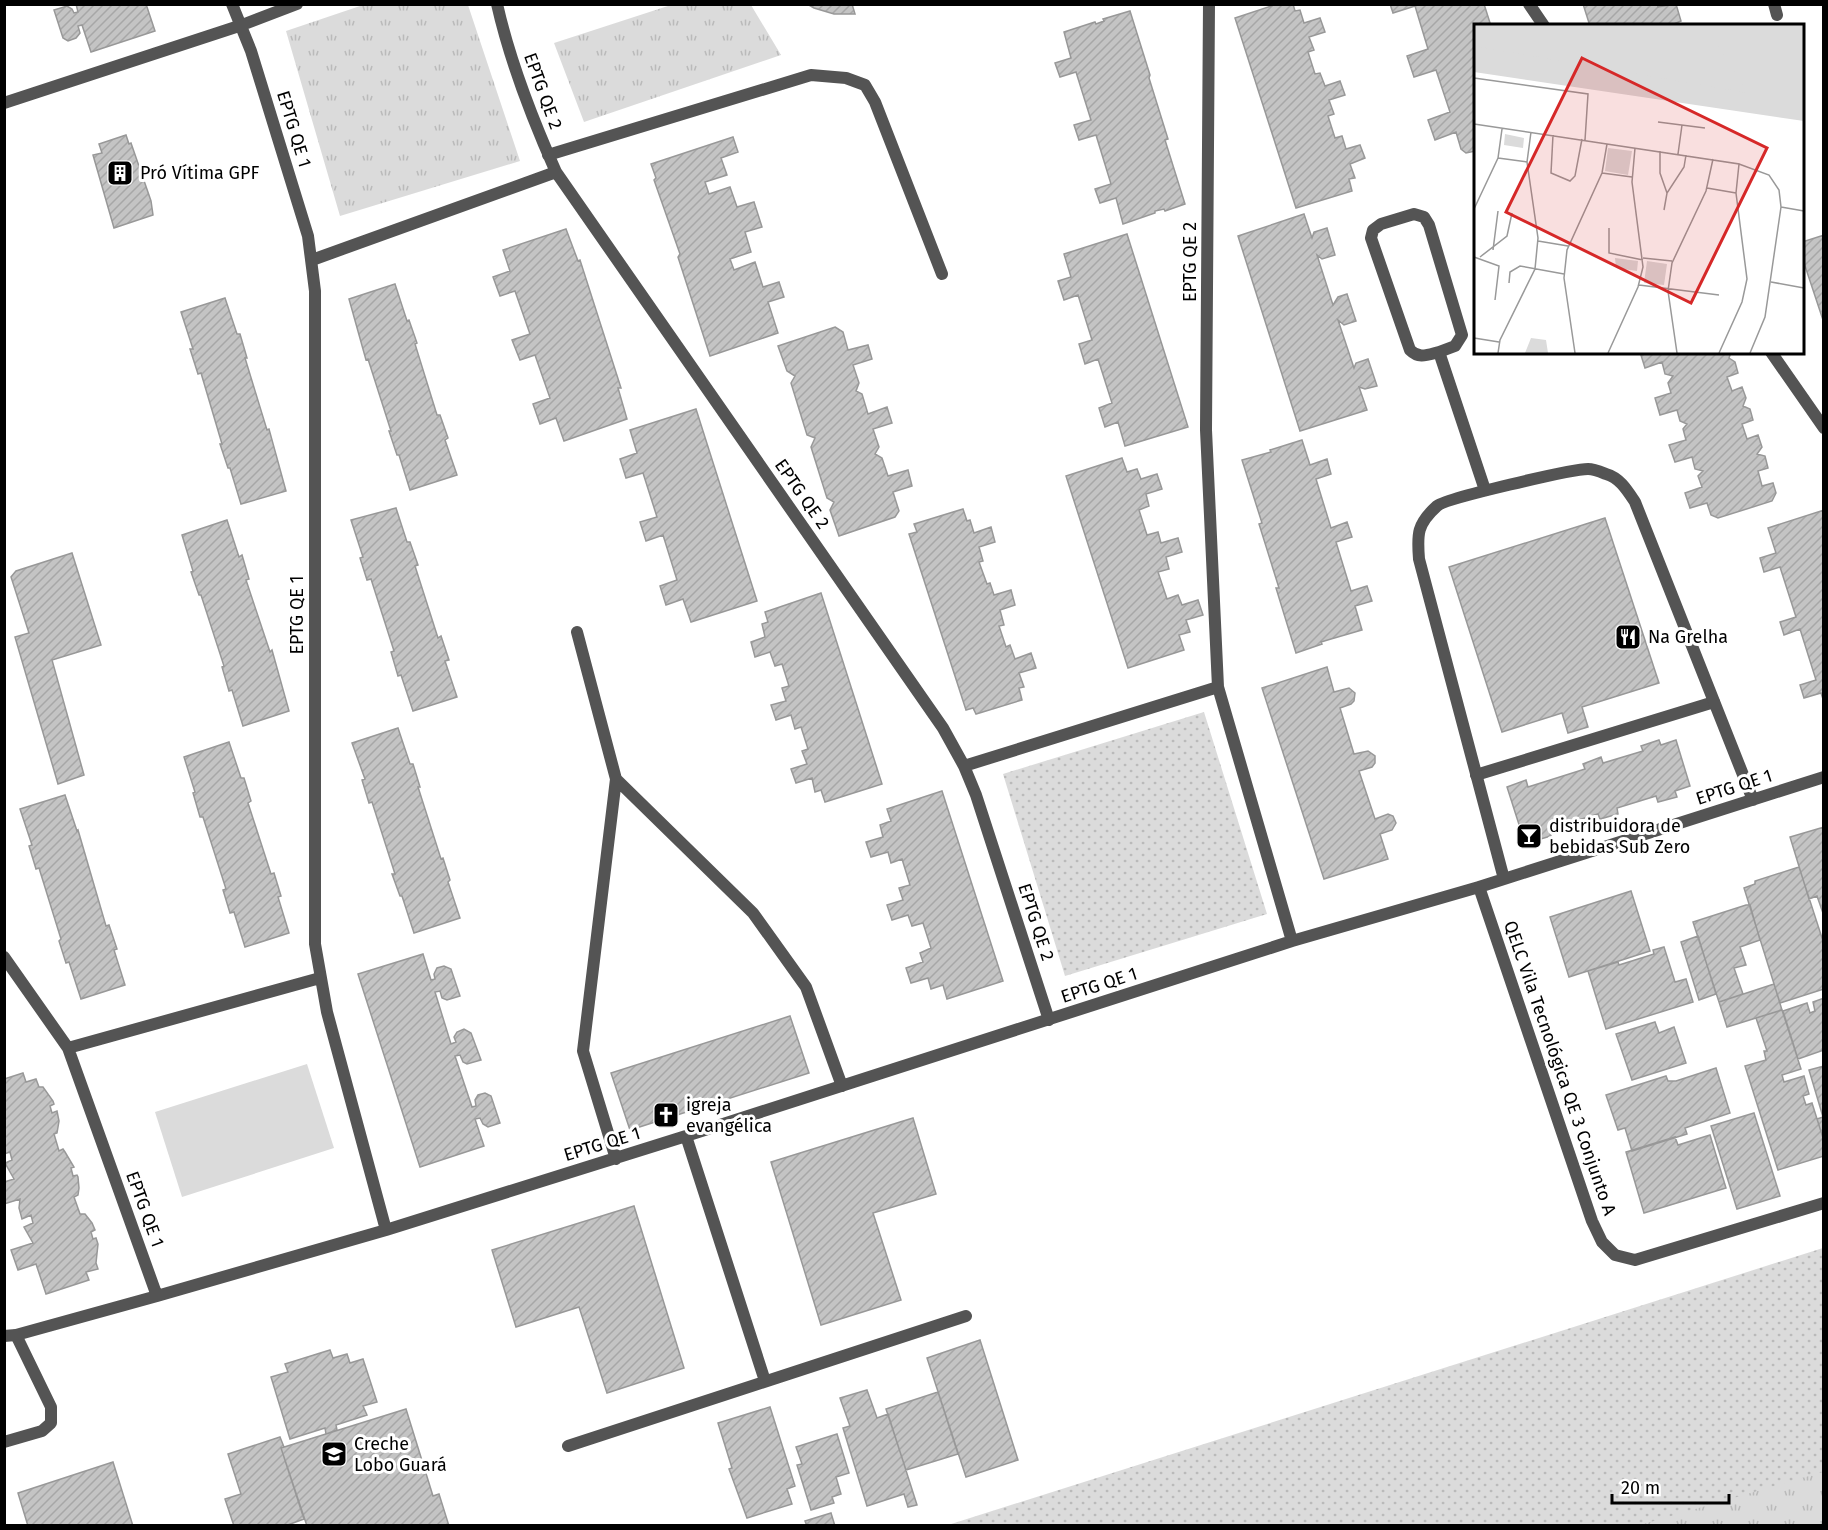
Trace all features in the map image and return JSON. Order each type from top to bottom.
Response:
[{"type":"street","name":"EPTG QE 1","points":[[232,4],[251,51],[308,236],[312,260],[315,291],[315,944],[327,1012],[386,1230]]},
{"type":"street","points":[[4,103],[242,25],[297,4]]},
{"type":"street","name":"EPTG QE 2","points":[[496,4],[503,34],[524,96],[556,172],[943,728],[964,766],[976,795],[1049,1020]]},
{"type":"street","name":"EPTG QE 2","points":[[1209,4],[1206,430],[1218,687],[1292,941]]},
{"type":"street","points":[[1529,4],[1543,24]]},
{"type":"street","points":[[548,155],[811,75],[846,78],[865,85],[874,102],[942,274]]},
{"type":"street","points":[[312,260],[556,172]]},
{"type":"street","points":[[1414,214],[1424,217],[1429,225],[1462,335],[1455,346],[1439,352],[1422,356],[1410,350],[1371,238],[1373,230],[1380,225],[1414,214]]},
{"type":"street","points":[[1439,352],[1485,490]]},
{"type":"street","points":[[1772,354],[1824,428]]},
{"type":"street","points":[[1504,879],[1419,559],[1417,535],[1426,519],[1439,504],[1485,490],[1588,469],[1609,474],[1623,484],[1635,502],[1753,800]]},
{"type":"street","points":[[577,632],[616,779],[583,1051],[615,1159]]},
{"type":"street","points":[[964,766],[1218,687]]},
{"type":"street","points":[[1476,775],[1714,702]]},
{"type":"street","name":"EPTG QE 1","points":[[4,957],[68,1048],[157,1296],[386,1230],[615,1159],[1292,941],[1479,887],[1824,777]]},
{"type":"street","points":[[616,779],[753,913],[806,987],[842,1086]]},
{"type":"street","name":"QELC Vila Tecnológica QE 3 Conjunto A","points":[[1479,887],[1592,1221],[1602,1242],[1615,1255],[1635,1260],[1824,1203]]},
{"type":"street","points":[[68,1048],[320,978]]},
{"type":"street","points":[[686,1136],[765,1381]]},
{"type":"street","points":[[4,1442],[42,1431],[51,1423],[51,1407],[10,1335],[157,1296]]},
{"type":"street","points":[[568,1446],[966,1316]]},
{"type":"green space","points":[[363,5],[468,5],[520,161],[340,216],[286,31]]},
{"type":"green space","points":[[671,5],[751,5],[781,55],[584,122],[554,43]]},
{"type":"green space","points":[[1204,712],[1267,914],[1065,976],[1003,774]]},
{"type":"green space","points":[[307,1064],[334,1148],[182,1197],[155,1112]]},
{"type":"green space","points":[[1823,1248],[1823,1525],[948,1525]]},
{"type":"green space","points":[[1823,1472],[1823,1525],[1640,1525]]},
{"type":"building","points":[[76,4],[146,4],[155,31],[91,52],[82,25],[78,26],[80,33],[76,38],[68,41],[63,38],[54,10],[67,6],[74,13],[78,12]]},
{"type":"building","points":[[807,4],[852,4],[855,14],[834,14]]},
{"type":"building","points":[[1277,4],[1293,4],[1295,11],[1300,10],[1304,23],[1320,18],[1325,32],[1309,37],[1314,50],[1308,52],[1315,74],[1320,73],[1325,86],[1340,81],[1345,95],[1329,100],[1334,114],[1328,116],[1335,138],[1342,136],[1346,149],[1360,145],[1365,158],[1350,164],[1355,178],[1349,179],[1352,191],[1296,208],[1235,18]]},
{"type":"building","points":[[1390,4],[1484,4],[1490,24],[1474,24],[1474,151],[1466,153],[1461,149],[1456,132],[1435,140],[1428,120],[1450,112],[1436,70],[1414,77],[1407,56],[1428,49],[1415,6],[1393,13]]},
{"type":"building","points":[[1583,4],[1657,4],[1658,7],[1676,4],[1681,21],[1674,24],[1589,24]]},
{"type":"building","points":[[1130,11],[1185,204],[1165,211],[1164,209],[1155,211],[1155,213],[1123,224],[1116,198],[1100,203],[1095,189],[1111,184],[1096,135],[1079,140],[1074,125],[1091,120],[1076,72],[1060,77],[1055,63],[1071,58],[1064,32],[1095,22],[1096,24],[1104,21],[1103,19]]},
{"type":"building","name":"Pró Vítima GPF","points":[[126,135],[129,144],[131,143],[151,201],[153,215],[114,228],[93,155],[102,153],[99,144]]},
{"type":"building","points":[[733,137],[738,152],[721,158],[727,175],[705,182],[709,194],[730,187],[737,207],[754,202],[762,227],[745,232],[751,252],[730,259],[734,270],[755,262],[763,287],[779,282],[784,297],[768,302],[778,333],[710,356],[678,257],[680,254],[654,180],[656,178],[651,164]]},
{"type":"building","points":[[1304,214],[1312,238],[1314,232],[1327,228],[1335,255],[1322,259],[1317,255],[1333,305],[1338,297],[1347,294],[1356,321],[1344,325],[1338,320],[1354,368],[1356,363],[1368,359],[1377,386],[1365,389],[1359,387],[1367,410],[1300,431],[1238,236]]},
{"type":"building","points":[[566,229],[578,261],[580,260],[621,388],[618,388],[627,419],[564,441],[556,418],[540,424],[533,404],[550,398],[535,355],[520,360],[512,340],[530,334],[515,291],[500,296],[493,277],[510,271],[503,250]]},
{"type":"building","points":[[1127,234],[1188,427],[1125,446],[1118,422],[1105,427],[1099,408],[1112,403],[1098,359],[1085,364],[1079,344],[1092,340],[1078,295],[1064,300],[1058,281],[1071,277],[1064,254]]},
{"type":"building","points":[[1824,235],[1824,323],[1804,263],[1804,241]]},
{"type":"building","points":[[395,284],[417,343],[415,344],[437,415],[440,415],[448,438],[445,440],[457,475],[410,490],[389,431],[391,431],[368,359],[366,360],[349,299]]},
{"type":"building","points":[[225,298],[237,334],[240,334],[247,358],[245,358],[267,430],[269,429],[286,491],[241,504],[220,444],[222,444],[201,373],[198,374],[190,349],[193,349],[181,312]]},
{"type":"building","points":[[835,327],[843,332],[848,350],[868,345],[872,359],[853,365],[859,383],[856,391],[862,394],[868,414],[887,407],[892,423],[873,429],[879,447],[875,454],[882,458],[888,476],[908,470],[912,486],[893,492],[899,511],[895,517],[839,536],[830,510],[834,502],[827,498],[811,447],[815,438],[807,435],[791,383],[795,376],[787,371],[778,346]]},
{"type":"building","points":[[1641,354],[1730,354],[1729,358],[1735,362],[1738,373],[1727,377],[1732,391],[1742,387],[1746,398],[1743,406],[1750,409],[1753,420],[1742,424],[1747,439],[1758,435],[1762,447],[1757,454],[1765,456],[1768,468],[1758,471],[1762,486],[1773,483],[1776,493],[1772,501],[1718,518],[1711,515],[1707,503],[1690,508],[1685,493],[1702,487],[1698,476],[1703,471],[1695,469],[1692,457],[1675,462],[1669,445],[1686,440],[1683,429],[1687,424],[1680,421],[1677,410],[1660,415],[1655,398],[1671,393],[1668,383],[1673,376],[1665,374],[1662,362],[1645,368]]},
{"type":"building","points":[[696,409],[757,601],[691,622],[683,599],[666,605],[660,586],[677,580],[663,535],[646,541],[640,522],[657,517],[643,473],[626,478],[620,459],[637,453],[630,430]]},
{"type":"building","points":[[1302,440],[1310,465],[1327,459],[1331,474],[1316,479],[1331,528],[1347,522],[1352,537],[1336,542],[1351,591],[1367,586],[1372,601],[1355,606],[1362,630],[1321,642],[1322,644],[1296,653],[1259,524],[1262,523],[1242,460]]},
{"type":"building","points":[[1122,458],[1127,472],[1137,469],[1141,479],[1157,474],[1162,489],[1146,494],[1149,506],[1139,510],[1147,535],[1158,532],[1161,543],[1178,538],[1182,552],[1166,557],[1169,569],[1158,572],[1167,599],[1178,595],[1182,605],[1198,600],[1203,615],[1186,620],[1190,632],[1179,635],[1184,650],[1128,668],[1066,476]]},
{"type":"building","points":[[396,508],[407,542],[410,542],[418,565],[415,566],[438,638],[441,636],[449,660],[445,661],[457,697],[413,711],[401,675],[398,676],[391,652],[394,651],[371,579],[367,580],[360,558],[363,557],[351,520]]},
{"type":"building","points":[[963,509],[974,533],[991,527],[995,542],[979,547],[983,561],[979,562],[987,584],[990,583],[994,595],[1011,590],[1015,605],[1000,610],[1004,625],[999,626],[1006,647],[1010,645],[1015,659],[1031,653],[1036,668],[1019,673],[1024,687],[1019,688],[1022,700],[976,714],[973,708],[966,710],[909,534],[917,532],[914,524]]},
{"type":"building","points":[[1824,510],[1824,702],[1821,693],[1804,698],[1800,685],[1816,680],[1800,629],[1784,635],[1780,622],[1796,617],[1780,567],[1764,572],[1760,558],[1776,553],[1768,528]]},
{"type":"building","points":[[1605,518],[1659,683],[1582,707],[1588,727],[1568,733],[1562,713],[1502,732],[1449,567]]},
{"type":"building","points":[[227,520],[239,557],[242,555],[249,579],[246,580],[270,652],[272,650],[289,711],[243,726],[232,690],[229,691],[222,667],[224,666],[201,595],[199,595],[191,572],[193,571],[182,535]]},
{"type":"building","points":[[72,553],[101,645],[52,660],[84,775],[58,784],[15,637],[29,633],[11,577],[16,571]]},
{"type":"building","points":[[821,593],[882,784],[825,802],[821,790],[815,792],[812,778],[796,783],[791,769],[807,764],[802,751],[808,749],[801,727],[795,729],[791,715],[776,720],[771,705],[786,701],[782,688],[789,686],[782,664],[775,666],[770,652],[755,657],[751,642],[765,637],[762,624],[768,622],[765,612]]},
{"type":"building","points":[[1327,667],[1334,692],[1349,688],[1355,693],[1351,704],[1340,708],[1354,754],[1368,751],[1375,756],[1375,763],[1372,767],[1359,771],[1375,819],[1388,814],[1393,816],[1396,823],[1392,830],[1380,834],[1388,859],[1324,879],[1262,688]]},
{"type":"building","points":[[398,728],[410,764],[413,764],[420,787],[418,787],[441,859],[443,858],[460,918],[414,933],[392,874],[395,874],[372,802],[369,803],[362,780],[365,779],[352,743]]},
{"type":"building","points":[[1659,740],[1661,745],[1676,740],[1690,786],[1675,791],[1677,797],[1658,802],[1656,796],[1617,808],[1618,814],[1600,819],[1598,814],[1549,829],[1551,836],[1537,840],[1535,833],[1523,837],[1507,787],[1526,780],[1528,787],[1585,769],[1583,764],[1601,757],[1603,763],[1643,751],[1641,746]]},
{"type":"building","points":[[229,742],[241,778],[244,778],[251,801],[248,803],[271,874],[274,873],[281,896],[278,897],[289,933],[245,947],[234,912],[230,913],[223,890],[226,889],[203,817],[200,817],[184,757]]},
{"type":"building","points":[[942,791],[1003,981],[947,999],[943,985],[931,989],[928,978],[911,983],[906,968],[923,962],[920,953],[931,948],[923,923],[912,926],[908,915],[892,920],[887,905],[903,900],[899,888],[910,885],[902,859],[891,863],[888,852],[871,857],[866,842],[883,837],[880,825],[891,821],[887,809]]},
{"type":"building","points":[[65,795],[78,830],[106,926],[109,925],[117,949],[114,950],[125,985],[81,999],[69,962],[66,963],[59,941],[61,939],[39,868],[36,869],[29,846],[32,845],[20,809]]},
{"type":"building","points":[[1824,827],[1824,916],[1817,896],[1809,899],[1790,837]]},
{"type":"building","points":[[1799,867],[1824,944],[1824,989],[1780,1003],[1744,888],[1755,884],[1755,881]]},
{"type":"building","points":[[1631,891],[1650,951],[1569,977],[1550,917]]},
{"type":"building","points":[[1750,905],[1760,940],[1740,947],[1746,965],[1734,968],[1743,994],[1719,1002],[1693,922]]},
{"type":"building","points":[[1698,936],[1716,994],[1699,1000],[1681,942]]},
{"type":"building","points":[[1664,947],[1675,982],[1686,979],[1693,1002],[1606,1029],[1588,971],[1618,962],[1619,965],[1654,954],[1653,950]]},
{"type":"building","points":[[423,954],[431,980],[435,979],[434,974],[437,968],[444,966],[451,969],[460,996],[447,1000],[442,998],[440,991],[435,992],[451,1044],[456,1042],[454,1037],[457,1032],[464,1029],[471,1033],[481,1060],[467,1064],[463,1062],[460,1055],[455,1056],[472,1107],[476,1106],[475,1100],[478,1095],[485,1093],[491,1096],[500,1123],[488,1127],[480,1118],[475,1119],[484,1146],[420,1167],[358,974]]},
{"type":"building","points":[[1774,984],[1782,1010],[1727,1027],[1719,1002]]},
{"type":"building","points":[[1824,998],[1824,1050],[1798,1059],[1783,1011],[1807,1003],[1810,1013],[1815,1011],[1813,1002]]},
{"type":"building","points":[[1782,1010],[1801,1069],[1782,1075],[1784,1082],[1804,1076],[1809,1094],[1803,1096],[1806,1105],[1812,1103],[1824,1141],[1824,1156],[1778,1170],[1745,1066],[1766,1060],[1764,1051],[1767,1051],[1756,1018]]},
{"type":"building","points":[[790,1016],[809,1073],[630,1130],[611,1073]]},
{"type":"building","points":[[1655,1022],[1659,1033],[1674,1027],[1686,1063],[1632,1080],[1616,1034]]},
{"type":"building","points":[[1824,1066],[1824,1141],[1817,1119],[1823,1117],[1809,1070]]},
{"type":"building","points":[[1716,1068],[1730,1113],[1685,1128],[1687,1134],[1632,1151],[1625,1128],[1618,1130],[1606,1095],[1666,1076],[1668,1081],[1676,1081]]},
{"type":"building","points":[[23,1073],[26,1082],[36,1079],[39,1087],[43,1087],[53,1101],[54,1104],[50,1106],[52,1113],[57,1111],[59,1121],[57,1133],[54,1134],[59,1151],[63,1149],[74,1167],[71,1168],[73,1176],[78,1177],[79,1188],[78,1195],[74,1197],[80,1214],[85,1214],[92,1223],[95,1230],[91,1232],[93,1239],[96,1238],[98,1244],[96,1263],[98,1269],[86,1272],[89,1280],[46,1294],[36,1264],[18,1270],[11,1250],[33,1243],[24,1227],[33,1223],[31,1215],[22,1219],[19,1208],[20,1199],[4,1204],[4,1182],[14,1179],[5,1163],[12,1160],[10,1152],[4,1154],[4,1079]]},
{"type":"building","points":[[1754,1113],[1780,1196],[1737,1209],[1711,1126]]},
{"type":"building","points":[[913,1118],[936,1194],[873,1213],[901,1300],[821,1325],[771,1162]]},
{"type":"building","points":[[1710,1135],[1726,1188],[1644,1213],[1626,1152],[1675,1137],[1678,1145]]},
{"type":"building","points":[[634,1206],[684,1368],[607,1393],[579,1307],[516,1327],[492,1250]]},
{"type":"building","points":[[980,1340],[1018,1460],[966,1477],[927,1358]]},
{"type":"building","points":[[330,1350],[333,1358],[347,1354],[350,1363],[363,1359],[377,1402],[363,1406],[367,1415],[336,1425],[337,1430],[326,1434],[325,1428],[290,1439],[271,1377],[288,1372],[285,1364]]},
{"type":"building","points":[[867,1390],[877,1418],[888,1414],[917,1505],[908,1507],[904,1494],[867,1506],[843,1428],[850,1426],[840,1398]]},
{"type":"building","points":[[938,1392],[958,1454],[906,1470],[886,1409]]},
{"type":"building","points":[[770,1407],[795,1486],[787,1489],[792,1504],[747,1518],[729,1469],[732,1468],[718,1423]]},
{"type":"building","points":[[406,1409],[433,1496],[439,1494],[449,1526],[307,1526],[281,1448]]},
{"type":"building","points":[[837,1434],[849,1473],[836,1477],[841,1494],[832,1497],[834,1503],[811,1510],[797,1465],[802,1464],[796,1447]]},
{"type":"building","points":[[280,1437],[284,1447],[281,1448],[304,1519],[285,1526],[234,1526],[225,1499],[241,1494],[228,1454]]},
{"type":"building","points":[[113,1462],[133,1526],[28,1526],[18,1493]]},
{"type":"building","points":[[831,1513],[835,1526],[807,1526],[805,1521]]},
{"type":"place","name":"Pró Vítima GPF","points":[[120,173]]},
{"type":"place","name":"Na Grelha","points":[[1628,637]]},
{"type":"place","name":"distribuidora de bebidas Sub Zero","points":[[1529,836]]},
{"type":"place","name":"igreja evangélica","points":[[666,1115]]},
{"type":"place","name":"Creche Lobo Guará","points":[[334,1454]]}]
